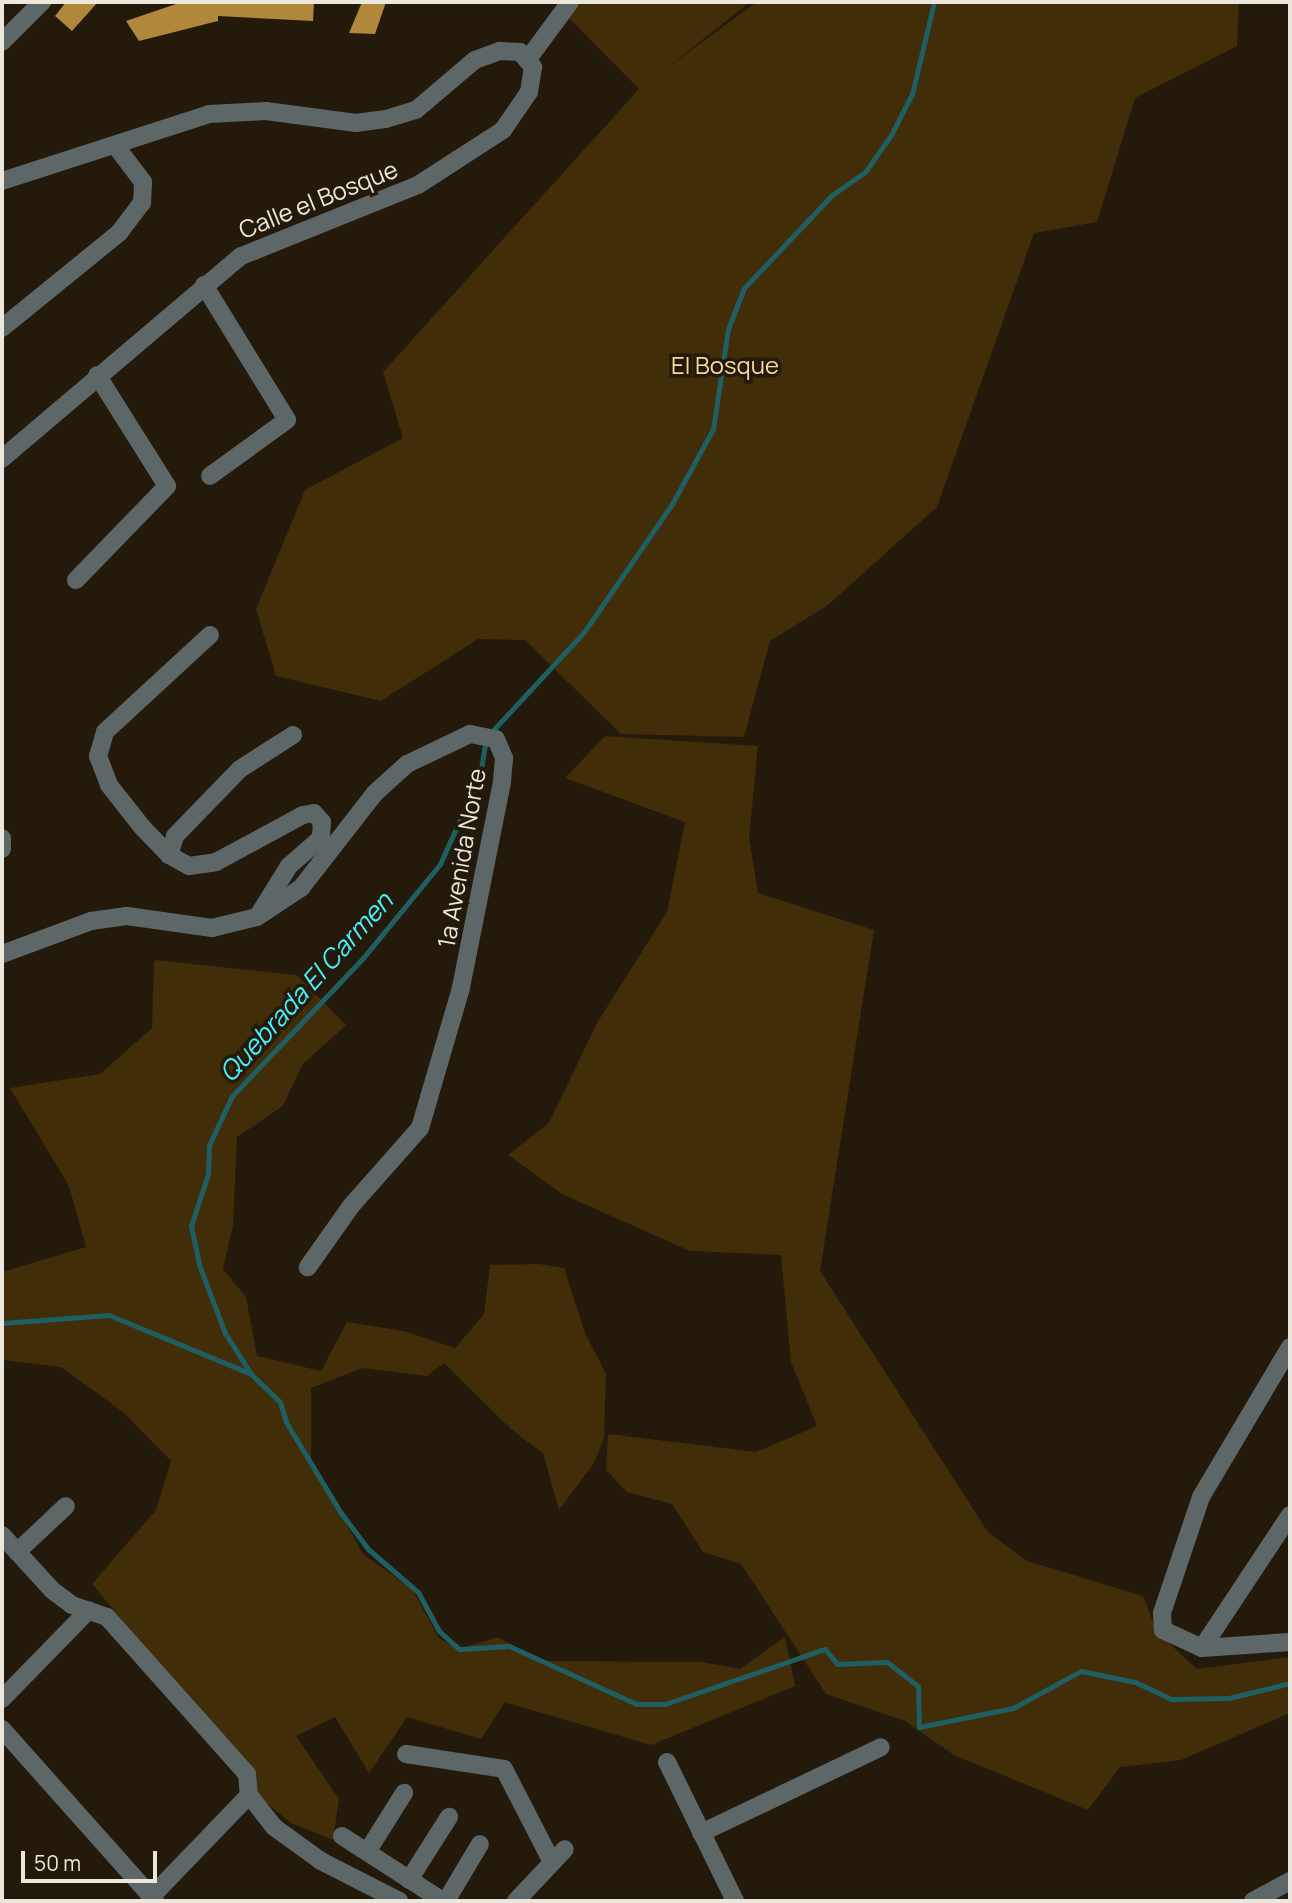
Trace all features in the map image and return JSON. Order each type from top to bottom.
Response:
[{"type":"street","points":[[2,42],[42,2]]},
{"type":"street","points":[[2,181],[209,114],[266,111],[356,123],[386,119],[416,110],[475,60],[513,51],[528,59],[570,2]]},
{"type":"street","name":"Calle el Bosque","points":[[2,459],[97,375],[241,256],[418,185],[503,131],[523,103],[534,77],[528,59]]},
{"type":"street","points":[[2,328],[119,233],[142,203],[143,183],[115,145]]},
{"type":"street","points":[[204,285],[287,420],[211,476]]},
{"type":"street","points":[[76,580],[167,486],[97,375]]},
{"type":"street","points":[[210,635],[105,732],[98,756],[109,785],[169,855],[204,866],[314,813],[322,822],[321,838],[289,866],[257,917]]},
{"type":"street","name":"1a Avenida Norte","points":[[2,954],[115,918],[212,929],[257,917],[301,888],[375,793],[407,764],[470,734],[496,739],[504,758],[502,782],[461,988],[420,1128],[351,1206],[308,1267]]},
{"type":"street","points":[[169,855],[175,836],[240,769],[293,735]]},
{"type":"street","points":[[2,838],[2,849]]},
{"type":"street","points":[[1290,1347],[1201,1497],[1162,1613],[1163,1630],[1202,1648],[1290,1642]]},
{"type":"street","points":[[17,1552],[66,1506]]},
{"type":"street","points":[[1202,1648],[1290,1515]]},
{"type":"street","points":[[2,1535],[52,1590],[107,1617],[247,1774],[249,1795],[297,1845],[400,1901]]},
{"type":"street","points":[[2,1699],[89,1610]]},
{"type":"street","points":[[2,1729],[153,1899],[249,1795]]},
{"type":"street","points":[[701,1833],[881,1747]]},
{"type":"street","points":[[406,1754],[504,1769],[559,1856],[516,1901]]},
{"type":"street","points":[[667,1762],[735,1901]]},
{"type":"street","points":[[367,1852],[404,1793]]},
{"type":"street","points":[[409,1880],[449,1817]]},
{"type":"street","points":[[342,1836],[444,1901],[480,1844]]},
{"type":"street","points":[[1253,1901],[1290,1881]]},
{"type":"green space","name":"El Bosque","points":[[582,2],[750,2],[668,67],[757,2],[1239,2],[1237,46],[1135,98],[1097,222],[1034,233],[937,507],[828,605],[770,641],[744,737],[621,734],[525,640],[478,639],[381,701],[276,676],[256,609],[305,490],[403,438],[383,372],[639,89],[567,16]]},
{"type":"green space","points":[[605,736],[758,746],[749,838],[758,893],[874,930],[820,1271],[988,1532],[1027,1561],[1143,1596],[1157,1632],[1197,1669],[1290,1657],[1290,1713],[1181,1760],[1120,1767],[1088,1810],[954,1755],[905,1721],[826,1694],[741,1564],[703,1552],[672,1504],[627,1492],[606,1470],[608,1434],[756,1452],[817,1426],[791,1362],[781,1255],[690,1251],[562,1194],[508,1155],[549,1123],[597,1023],[667,912],[685,822],[565,778]]},
{"type":"green space","points":[[154,960],[297,975],[346,1025],[302,1065],[283,1106],[237,1137],[233,1225],[223,1269],[246,1297],[257,1356],[321,1371],[347,1322],[404,1331],[455,1348],[484,1314],[490,1265],[539,1264],[564,1268],[585,1333],[606,1374],[604,1438],[594,1463],[559,1510],[543,1453],[512,1430],[444,1363],[427,1376],[362,1368],[311,1388],[311,1460],[363,1554],[412,1589],[439,1638],[459,1649],[498,1637],[541,1661],[702,1662],[740,1669],[785,1637],[795,1686],[651,1745],[505,1702],[481,1739],[407,1717],[369,1773],[335,1717],[296,1736],[339,1799],[333,1840],[291,1823],[253,1792],[176,1685],[92,1584],[156,1510],[171,1461],[123,1412],[61,1367],[2,1360],[2,1272],[86,1247],[69,1186],[10,1088],[100,1074],[152,1028]]},
{"type":"building","points":[[66,2],[98,2],[72,31],[55,16]]},
{"type":"building","points":[[182,2],[314,2],[313,21],[218,16],[218,21],[139,41],[126,21]]},
{"type":"building","points":[[362,2],[386,2],[375,34],[349,33]]},
{"type":"waterway","name":"Quebrada El Carmen","points":[[934,2],[912,94],[891,135],[865,172],[832,195],[744,288],[728,329],[713,429],[672,504],[584,632],[486,738],[480,775],[440,864],[363,958],[232,1096],[209,1145],[208,1174],[191,1226],[199,1265],[225,1333],[251,1374],[280,1402],[286,1422],[341,1513],[368,1549],[418,1592],[439,1631],[459,1649],[509,1646],[636,1704],[665,1704],[825,1649],[837,1664],[887,1662],[918,1686],[919,1727],[1013,1708],[1081,1671],[1135,1682],[1171,1699],[1229,1698],[1290,1683]]},
{"type":"waterway","points":[[2,1323],[109,1315],[249,1373]]}]
